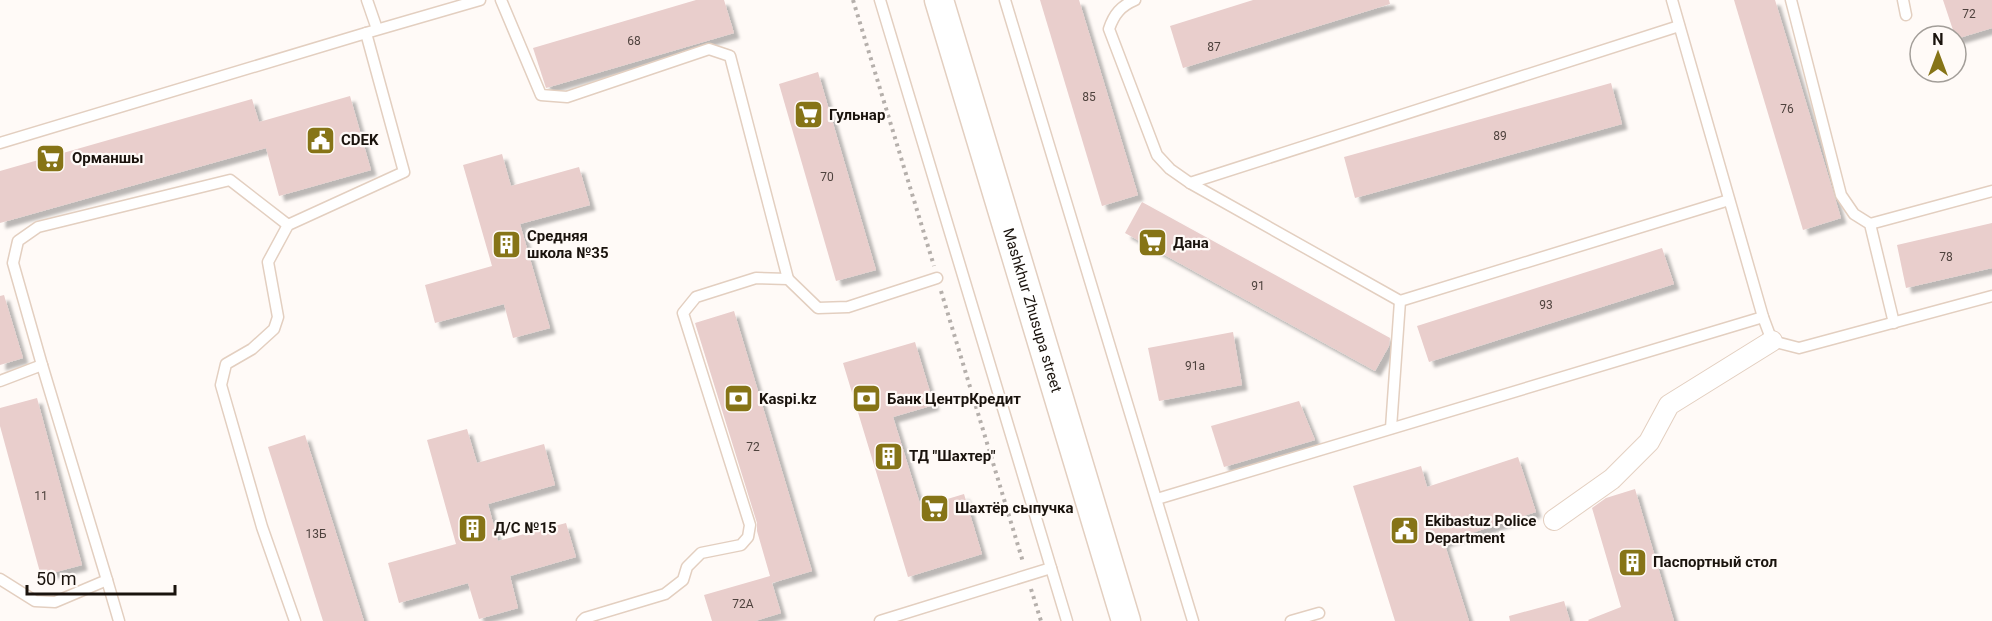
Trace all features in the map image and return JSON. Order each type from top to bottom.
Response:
[{"type":"main road","name":"Mashkhur Zhusupa street","points":[[939,0],[1126,621]]},
{"type":"street","points":[[1554,520],[1612,479],[1649,442],[1669,405],[1772,341]]},
{"type":"lane","points":[[295,621],[262,527],[221,385],[226,364],[252,349],[274,329],[278,317],[268,262],[288,225],[404,172],[367,0]]},
{"type":"lane","points":[[0,143],[480,0]]},
{"type":"lane","points":[[501,0],[541,95],[567,98],[709,49],[730,56],[788,279],[818,308],[848,307],[937,278]]},
{"type":"lane","points":[[880,0],[1067,621]]},
{"type":"lane","points":[[1005,0],[1193,621]]},
{"type":"lane","points":[[1135,0],[1125,4],[1113,17],[1109,29],[1156,155],[1170,170],[1190,183],[1400,301],[1729,200]]},
{"type":"lane","points":[[1672,0],[1762,316],[1772,341],[1800,348],[1992,296]]},
{"type":"lane","points":[[1791,0],[1840,195],[1854,214],[1870,224],[1894,323]]},
{"type":"lane","points":[[1903,0],[1906,15]]},
{"type":"lane","points":[[1190,183],[1679,26]]},
{"type":"lane","points":[[119,621],[13,263],[18,241],[38,227],[230,180],[288,225]]},
{"type":"lane","points":[[1870,224],[1992,191]]},
{"type":"lane","points":[[582,621],[585,618],[666,594],[683,579],[687,567],[701,553],[741,545],[748,537],[750,525],[683,313],[696,297],[756,278],[788,279]]},
{"type":"lane","points":[[1391,428],[1400,301]]},
{"type":"lane","points":[[1157,499],[1762,316]]},
{"type":"lane","points":[[0,381],[42,365]]},
{"type":"lane","points":[[880,621],[1051,568]]},
{"type":"lane","points":[[0,579],[35,601],[55,602],[107,580]]},
{"type":"lane","points":[[1291,621],[1319,613]]},
{"type":"path","points":[[853,0],[1041,621]]},
{"type":"building","points":[[696,0],[724,0],[734,33],[546,88],[533,48]]},
{"type":"building","points":[[1040,0],[1079,0],[1138,195],[1102,206]]},
{"type":"building","points":[[1253,0],[1389,0],[1390,4],[1183,68],[1170,26]]},
{"type":"building","points":[[1734,0],[1775,0],[1841,218],[1803,230]]},
{"type":"building","points":[[1943,0],[1992,0],[1992,28],[1968,35],[1968,24],[1951,24]]},
{"type":"building","points":[[818,72],[876,270],[836,281],[779,84]]},
{"type":"building","points":[[1611,83],[1622,124],[1355,198],[1344,157]]},
{"type":"building","points":[[350,96],[371,170],[279,196],[266,148],[0,223],[0,171],[252,99],[259,122]]},
{"type":"building","name":"Средняя школа №35","points":[[502,154],[511,186],[579,167],[590,205],[520,224],[550,328],[513,338],[504,304],[435,323],[425,285],[492,266],[463,165]]},
{"type":"building","points":[[1142,202],[1390,338],[1389,346],[1375,371],[1125,233]]},
{"type":"building","points":[[1992,223],[1992,268],[1906,288],[1897,245]]},
{"type":"building","points":[[1662,248],[1674,284],[1429,362],[1417,326]]},
{"type":"building","points":[[4,295],[23,358],[0,365],[0,296]]},
{"type":"building","points":[[734,311],[812,571],[772,583],[781,613],[755,621],[712,621],[704,595],[770,576],[757,531],[757,523],[695,323]]},
{"type":"building","points":[[1233,332],[1242,385],[1159,401],[1148,348]]},
{"type":"building","name":"ТД \"Шахтер\"","points":[[915,342],[934,405],[893,417],[921,507],[964,494],[982,554],[908,577],[843,363]]},
{"type":"building","points":[[37,398],[82,565],[41,576],[0,426],[0,408]]},
{"type":"building","points":[[1299,401],[1315,440],[1224,467],[1211,426]]},
{"type":"building","name":"Д/С №15","points":[[467,429],[477,463],[544,444],[555,485],[488,504],[498,541],[566,523],[576,557],[510,576],[518,608],[479,619],[468,583],[399,603],[388,563],[456,544],[427,440]]},
{"type":"building","points":[[305,435],[364,621],[323,621],[268,447]]},
{"type":"building","points":[[1518,457],[1536,512],[1444,542],[1469,621],[1395,621],[1353,486],[1421,466],[1427,487]]},
{"type":"building","name":"Паспортный стол","points":[[1635,489],[1674,621],[1589,621],[1621,607],[1592,508],[1606,498]]},
{"type":"building","points":[[1564,601],[1570,621],[1510,621],[1509,616]]},
{"type":"place","name":"Гульнар","points":[[808,115]]},
{"type":"place","name":"CDEK","points":[[320,140]]},
{"type":"place","name":"Орманшы","points":[[51,158]]},
{"type":"place","name":"Дана","points":[[1152,243]]},
{"type":"place","name":"Средняя школа №35","points":[[506,245]]},
{"type":"place","name":"Kaspi.kz","points":[[738,399]]},
{"type":"place","name":"Банк ЦентрКредит","points":[[866,399]]},
{"type":"place","name":"ТД \"Шахтер\"","points":[[888,456]]},
{"type":"place","name":"Шахтёр сыпучка","points":[[934,508]]},
{"type":"place","name":"Д/С №15","points":[[473,528]]},
{"type":"place","name":"Ekibastuz Police Department","points":[[1404,530]]},
{"type":"place","name":"Паспортный стол","points":[[1632,562]]}]
